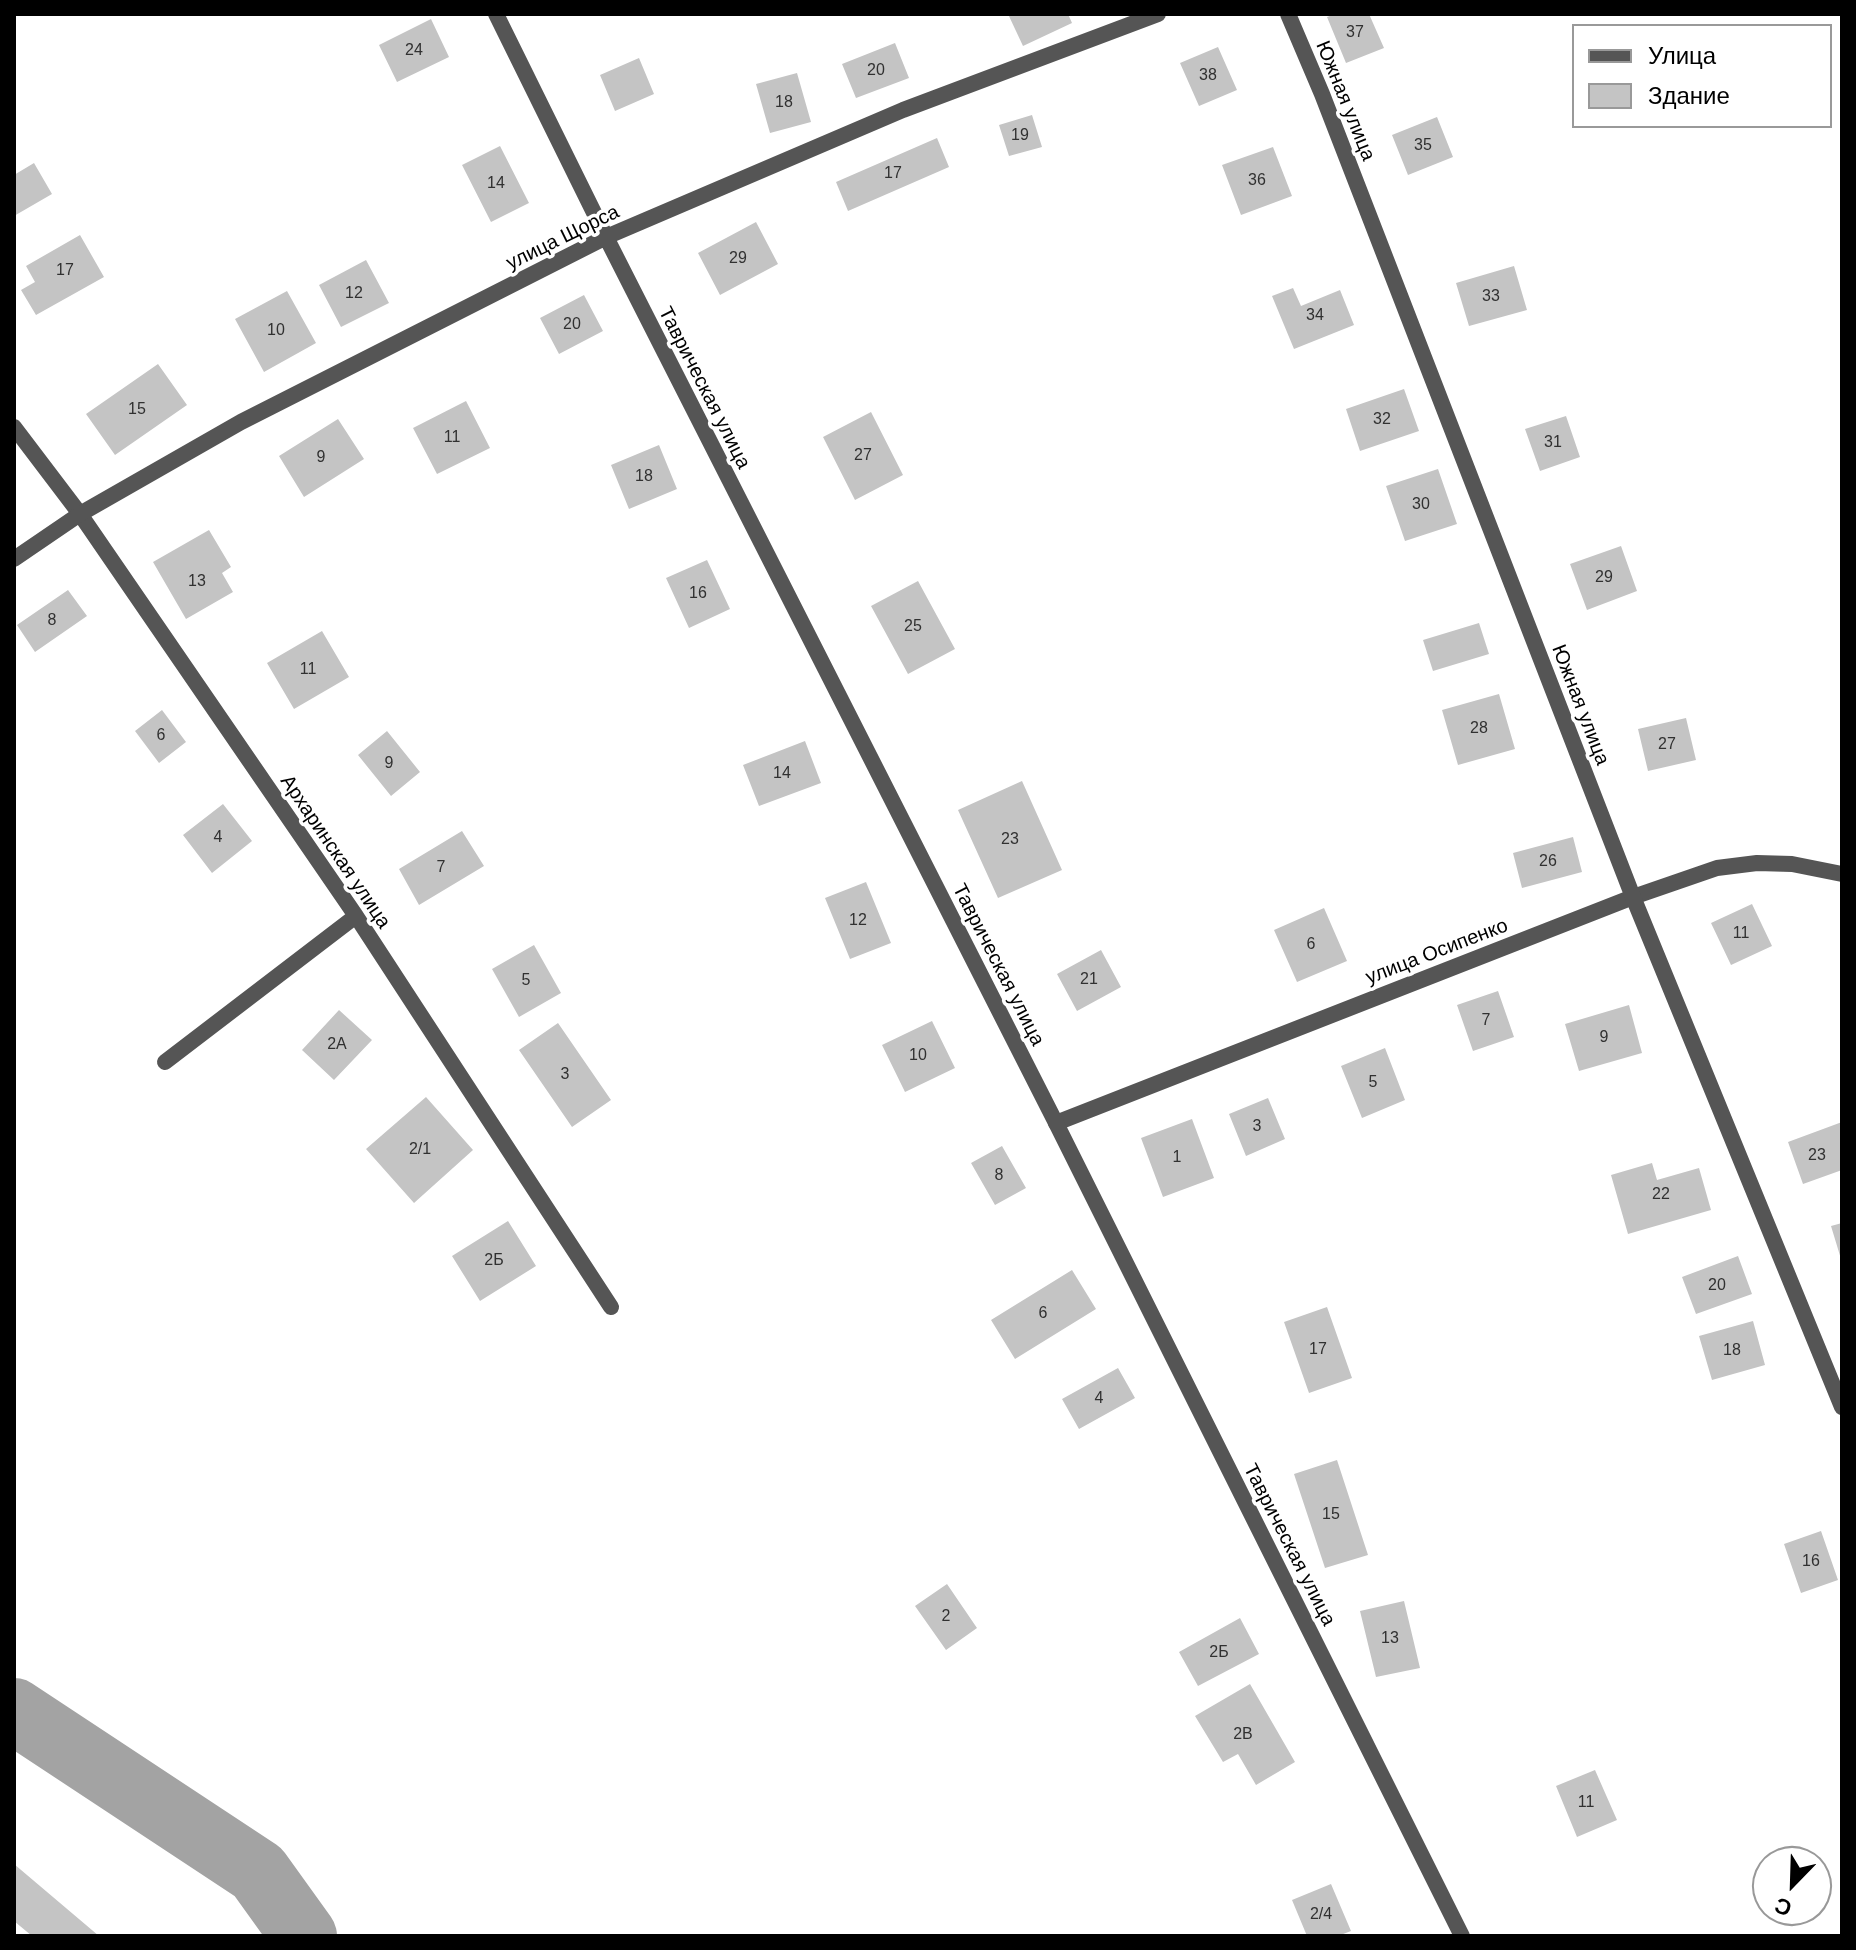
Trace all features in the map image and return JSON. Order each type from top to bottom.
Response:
[{"type":"street","name":"Таврическая улица","points":[[496,14],[1462,1936]]},
{"type":"street","name":"улица Щорса","points":[[14,559],[80,514],[241,422],[606,237],[903,110],[1158,14]]},
{"type":"street","name":"Южная улица","points":[[1288,14],[1328,108],[1633,897],[1842,1407]]},
{"type":"street","name":"Архаринская улица","points":[[14,427],[80,514],[356,916],[611,1307]]},
{"type":"street","name":"улица Осипенко","points":[[1056,1123],[1633,897],[1717,868],[1792,864],[1842,874]]},
{"type":"street","points":[[165,1062],[356,916]]},
{"type":"building","points":[[1008,14],[1068,14],[1072,23],[1023,46]]},
{"type":"building","points":[[1335,14],[1369,14],[1384,48],[1346,63],[1327,17]]},
{"type":"building","points":[[431,19],[449,57],[397,82],[379,45]]},
{"type":"building","points":[[895,43],[909,78],[856,98],[842,64]]},
{"type":"building","points":[[1218,47],[1237,90],[1199,106],[1180,63]]},
{"type":"building","points":[[639,58],[654,94],[615,111],[600,75]]},
{"type":"building","points":[[797,73],[811,122],[770,133],[756,84]]},
{"type":"building","points":[[1032,115],[1042,147],[1009,156],[999,125]]},
{"type":"building","points":[[1437,117],[1453,157],[1408,175],[1392,135]]},
{"type":"building","points":[[937,138],[949,167],[848,211],[836,182]]},
{"type":"building","points":[[500,146],[529,203],[491,222],[462,165]]},
{"type":"building","points":[[1273,147],[1292,196],[1241,215],[1222,165]]},
{"type":"building","points":[[34,163],[52,194],[14,216],[14,175]]},
{"type":"building","points":[[756,222],[778,264],[720,295],[698,253]]},
{"type":"building","points":[[80,235],[104,277],[36,315],[21,290],[35,282],[26,266]]},
{"type":"building","points":[[366,260],[389,303],[341,327],[319,285]]},
{"type":"building","points":[[1514,266],[1527,310],[1469,326],[1456,283]]},
{"type":"building","points":[[1293,288],[1301,306],[1340,290],[1354,325],[1294,349],[1272,296]]},
{"type":"building","points":[[287,291],[316,343],[264,372],[235,319]]},
{"type":"building","points":[[584,295],[603,331],[559,354],[540,318]]},
{"type":"building","points":[[158,364],[187,405],[115,455],[86,414]]},
{"type":"building","points":[[1404,389],[1419,431],[1360,451],[1346,409]]},
{"type":"building","points":[[466,401],[490,448],[437,474],[413,428]]},
{"type":"building","points":[[871,412],[903,475],[855,500],[823,437]]},
{"type":"building","points":[[1566,416],[1580,457],[1540,471],[1525,429]]},
{"type":"building","points":[[338,419],[364,459],[304,497],[279,456]]},
{"type":"building","points":[[659,445],[677,489],[629,509],[611,465]]},
{"type":"building","points":[[1438,469],[1457,524],[1405,541],[1386,486]]},
{"type":"building","points":[[209,530],[231,567],[222,573],[233,592],[186,619],[153,562]]},
{"type":"building","points":[[1621,546],[1637,591],[1587,610],[1570,564]]},
{"type":"building","points":[[707,560],[730,609],[689,628],[666,578]]},
{"type":"building","points":[[918,581],[955,649],[908,674],[871,606]]},
{"type":"building","points":[[68,590],[87,616],[35,652],[17,625]]},
{"type":"building","points":[[1479,623],[1489,654],[1433,671],[1423,640]]},
{"type":"building","points":[[322,631],[349,677],[294,709],[267,663]]},
{"type":"building","points":[[1499,694],[1515,749],[1458,765],[1442,710]]},
{"type":"building","points":[[162,710],[186,742],[159,763],[135,731]]},
{"type":"building","points":[[1686,718],[1696,760],[1648,771],[1638,729]]},
{"type":"building","points":[[387,731],[420,772],[391,796],[358,755]]},
{"type":"building","points":[[805,741],[821,783],[759,806],[743,765]]},
{"type":"building","points":[[1022,781],[1062,870],[998,898],[958,810]]},
{"type":"building","points":[[223,804],[252,841],[212,873],[183,835]]},
{"type":"building","points":[[462,831],[484,866],[419,905],[399,869]]},
{"type":"building","points":[[1573,837],[1582,872],[1522,888],[1513,853]]},
{"type":"building","points":[[866,882],[891,943],[850,959],[825,898]]},
{"type":"building","points":[[1752,904],[1772,946],[1731,965],[1711,923]]},
{"type":"building","points":[[1324,908],[1347,961],[1297,982],[1274,930]]},
{"type":"building","points":[[534,945],[561,993],[519,1017],[492,969]]},
{"type":"building","points":[[1101,950],[1121,987],[1077,1011],[1057,974]]},
{"type":"building","points":[[1498,991],[1514,1037],[1473,1051],[1457,1005]]},
{"type":"building","points":[[1629,1005],[1642,1053],[1579,1071],[1565,1024]]},
{"type":"building","points":[[339,1010],[372,1040],[334,1080],[302,1050]]},
{"type":"building","points":[[932,1021],[955,1068],[905,1092],[882,1045]]},
{"type":"building","points":[[558,1023],[611,1100],[572,1127],[519,1050]]},
{"type":"building","points":[[1385,1048],[1405,1100],[1362,1118],[1341,1066]]},
{"type":"building","points":[[426,1097],[473,1150],[414,1203],[366,1149]]},
{"type":"building","points":[[1268,1098],[1285,1139],[1246,1156],[1229,1114]]},
{"type":"building","points":[[1192,1119],[1214,1178],[1163,1197],[1141,1138]]},
{"type":"building","points":[[1842,1122],[1842,1170],[1803,1184],[1788,1142]]},
{"type":"building","points":[[1002,1146],[1026,1188],[995,1205],[971,1163]]},
{"type":"building","points":[[1652,1163],[1657,1180],[1699,1168],[1711,1210],[1628,1234],[1611,1175]]},
{"type":"building","points":[[508,1221],[536,1266],[480,1301],[452,1256]]},
{"type":"building","points":[[1842,1223],[1842,1259],[1841,1259],[1831,1226]]},
{"type":"building","points":[[1738,1256],[1752,1294],[1696,1314],[1682,1277]]},
{"type":"building","points":[[1072,1270],[1096,1309],[1015,1359],[991,1320]]},
{"type":"building","points":[[1327,1307],[1352,1378],[1309,1393],[1284,1322]]},
{"type":"building","points":[[1753,1321],[1765,1365],[1712,1380],[1699,1336]]},
{"type":"building","points":[[1118,1368],[1135,1398],[1079,1429],[1062,1399]]},
{"type":"building","points":[[1337,1460],[1368,1555],[1325,1568],[1294,1474]]},
{"type":"building","points":[[1821,1531],[1838,1580],[1801,1593],[1784,1544]]},
{"type":"building","points":[[947,1584],[977,1628],[946,1650],[915,1606]]},
{"type":"building","points":[[1404,1601],[1420,1668],[1376,1677],[1360,1611]]},
{"type":"building","points":[[1240,1618],[1259,1654],[1198,1686],[1179,1652]]},
{"type":"building","points":[[1250,1684],[1295,1762],[1256,1785],[1238,1754],[1223,1762],[1195,1716]]},
{"type":"building","points":[[1595,1770],[1617,1820],[1577,1837],[1556,1786]]},
{"type":"building","points":[[14,1864],[99,1936],[32,1936],[14,1921]]},
{"type":"building","points":[[1331,1884],[1351,1931],[1338,1936],[1307,1936],[1292,1900]]},
{"type":"waterway","points":[[14,1711],[258,1872],[304,1936]]}]
